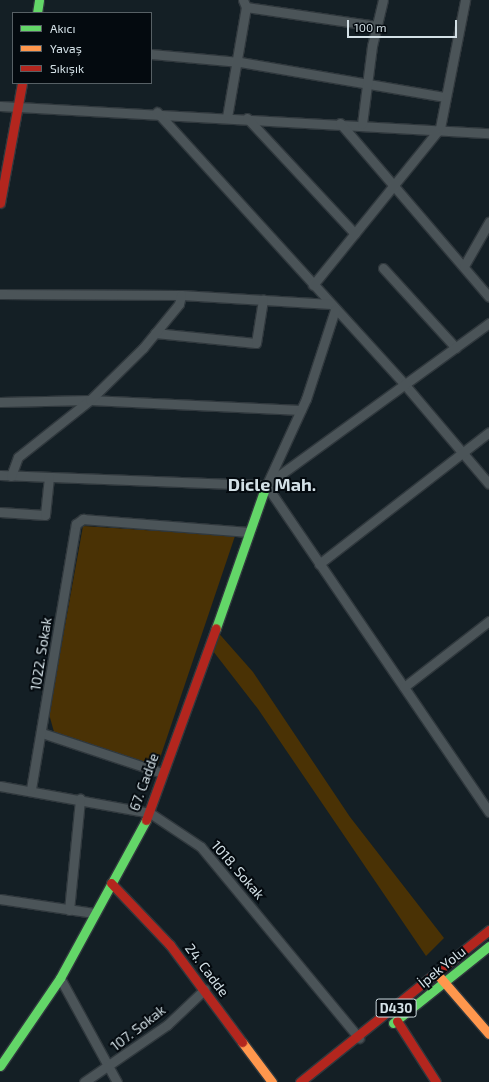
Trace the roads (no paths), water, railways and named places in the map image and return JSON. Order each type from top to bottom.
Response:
[{"type":"main road","points":[[37,12],[39,0]]},
{"type":"main road","points":[[0,202],[16,106],[22,84]]},
{"type":"main road","name":"67. Cadde","points":[[0,1066],[60,978],[94,913],[150,813],[162,773],[266,485]]},
{"type":"main road","name":"24. Cadde","points":[[111,883],[170,945],[205,989],[272,1082]]},
{"type":"main road","name":"D430","points":[[300,1082],[359,1038],[489,930]]},
{"type":"main road","name":"İpek Yolu","points":[[385,1030],[489,946]]},
{"type":"main road","points":[[437,974],[489,1034]]},
{"type":"main road","points":[[397,1021],[436,1082]]},
{"type":"street","points":[[362,124],[367,82],[383,0]]},
{"type":"street","points":[[313,285],[440,128],[444,97],[465,0]]},
{"type":"street","points":[[227,117],[240,62],[245,4],[377,26]]},
{"type":"street","points":[[152,54],[240,62],[367,82],[444,97]]},
{"type":"street","points":[[0,106],[157,112],[440,128],[489,133]]},
{"type":"street","points":[[157,112],[406,386],[489,484]]},
{"type":"street","points":[[247,118],[354,234]]},
{"type":"street","points":[[340,123],[393,187],[464,266],[489,297]]},
{"type":"street","points":[[464,266],[489,222]]},
{"type":"street","points":[[384,268],[456,348]]},
{"type":"street","points":[[0,294],[181,296],[263,300],[333,307]]},
{"type":"street","points":[[11,476],[18,457],[90,400],[155,334],[179,304],[181,296]]},
{"type":"street","points":[[155,334],[256,343],[263,300]]},
{"type":"street","points":[[266,485],[301,410],[333,307]]},
{"type":"street","points":[[0,475],[266,485],[406,386],[489,323]]},
{"type":"street","points":[[0,402],[90,400],[301,410]]},
{"type":"street","points":[[320,564],[489,432]]},
{"type":"street","points":[[0,512],[44,515],[48,508],[49,477]]},
{"type":"street","points":[[266,485],[487,806]]},
{"type":"street","name":"1022. Sokak","points":[[31,789],[42,733],[76,524],[83,519],[248,532]]},
{"type":"street","points":[[404,687],[489,621]]},
{"type":"street","points":[[42,733],[162,773]]},
{"type":"street","name":"1018. Sokak","points":[[0,786],[31,789],[150,813],[201,847],[359,1038]]},
{"type":"street","points":[[69,910],[80,799]]},
{"type":"street","points":[[0,899],[94,913]]},
{"type":"street","points":[[60,978],[117,1082]]},
{"type":"street","name":"107. Sokak","points":[[84,1082],[110,1067],[167,1025],[205,989]]},
{"type":"district","name":"Dicle Mah.","points":[[272,484]]}]
